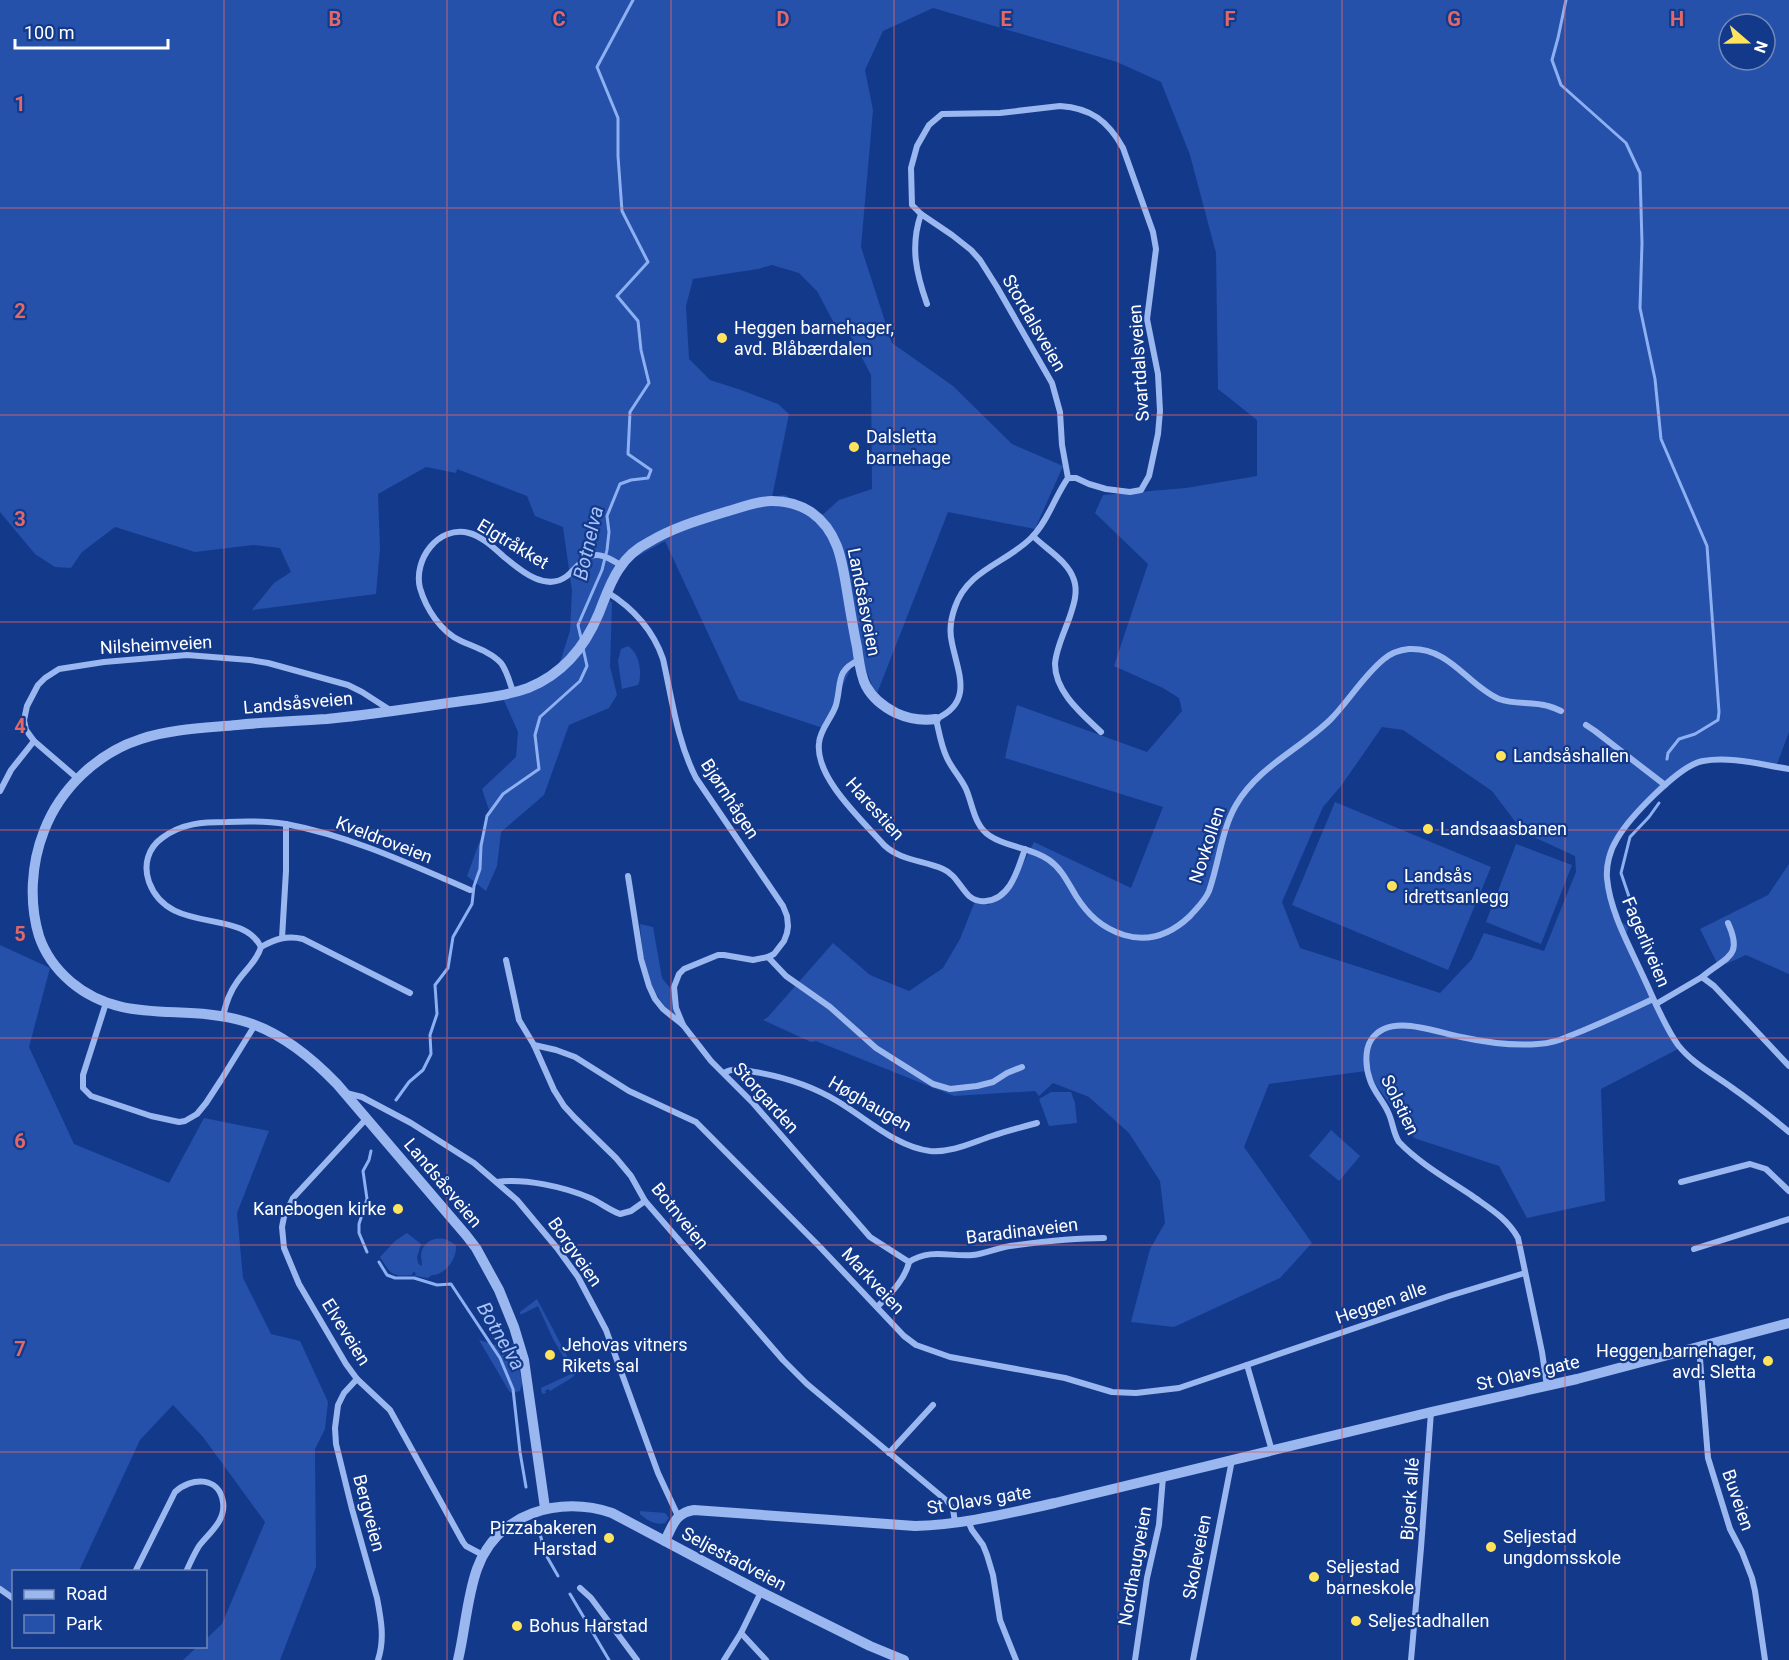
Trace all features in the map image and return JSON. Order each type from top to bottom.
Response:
[{"type":"street","name":"Svartdalsveien","points":[[921,214],[912,205],[910,179],[913,158],[922,136],[934,120],[942,114],[981,114],[1060,106],[1074,107],[1087,111],[1108,126],[1123,148],[1153,232],[1156,249],[1147,319],[1158,374],[1160,411],[1158,434],[1149,476],[1141,490],[1130,492],[1106,489],[1076,478],[1068,478]]},
{"type":"street","points":[[921,214],[915,231],[914,250],[927,304]]},
{"type":"street","name":"Stordalsveien","points":[[921,214],[971,249],[980,260],[1052,383],[1060,412],[1062,445],[1068,478]]},
{"type":"street","points":[[936,719],[951,709],[962,685],[951,642],[951,619],[961,594],[976,576],[1023,546],[1033,536],[1041,527],[1068,478]]},
{"type":"street","name":"Landsåsveien","points":[[545,1508],[524,1360],[499,1290],[476,1248],[328,1074],[272,1033],[255,1025],[223,1016],[138,1010],[106,1004],[77,987],[56,967],[43,946],[36,923],[33,880],[37,854],[46,826],[57,805],[77,778],[114,750],[143,738],[167,732],[391,711],[513,692],[545,680],[579,651],[588,637],[621,565],[632,554],[651,541],[710,517],[765,501],[782,501],[802,507],[821,520],[835,538],[859,660],[866,686],[879,703],[893,712],[914,719],[936,719]]},
{"type":"street","name":"Elgtråkket","points":[[513,692],[500,662],[493,656],[450,634],[443,628],[425,601],[419,580],[419,570],[428,549],[445,536],[462,532],[471,534],[494,548],[527,574],[538,580],[549,582],[564,578],[590,556],[602,556],[621,565]]},
{"type":"street","points":[[1033,536],[1068,567],[1074,580],[1076,591],[1074,603],[1058,651],[1055,664],[1056,676],[1071,702],[1101,732]]},
{"type":"street","name":"Bjørnhågen","points":[[607,592],[622,601],[640,618],[658,645],[663,658],[682,746],[689,764],[696,778],[783,906],[787,916],[787,933],[779,948],[768,957]]},
{"type":"street","name":"Novkollen","points":[[936,719],[947,758],[965,787],[980,826],[999,841],[1043,856],[1056,866],[1087,912],[1099,923],[1136,938],[1146,938],[1161,936],[1174,930],[1204,901],[1209,892],[1229,820],[1237,804],[1267,769],[1332,718],[1386,657],[1398,651],[1410,649],[1434,654],[1448,661],[1497,698],[1511,702],[1547,705],[1560,711]]},
{"type":"street","name":"Nilsheimveien","points":[[34,741],[26,730],[24,720],[32,693],[51,673],[69,667],[156,657],[231,657],[268,663],[348,686],[370,696],[391,711]]},
{"type":"street","name":"Harestien","points":[[859,660],[842,671],[835,709],[819,742],[820,756],[827,776],[836,790],[884,845],[891,852],[946,870],[968,895],[980,901],[995,900],[1007,890],[1025,849]]},
{"type":"street","points":[[1586,725],[1665,785]]},
{"type":"street","points":[[0,791],[11,770],[34,741],[77,778]]},
{"type":"street","name":"Fagerliveien","points":[[1789,770],[1725,760],[1702,761],[1676,775],[1640,811],[1616,840],[1609,858],[1607,877],[1618,920],[1654,1001],[1680,1047],[1691,1059],[1766,1112],[1789,1132]]},
{"type":"street","name":"Kveldroveien","points":[[261,947],[258,941],[243,930],[182,914],[170,909],[160,900],[149,881],[147,863],[152,847],[179,828],[193,824],[234,822],[286,825],[353,841],[470,890]]},
{"type":"street","points":[[282,938],[286,825]]},
{"type":"street","name":"Storgarden","points":[[628,876],[638,947],[649,986],[663,1009],[683,1025],[711,1061],[767,1119],[870,1237],[909,1262]]},
{"type":"street","points":[[1654,1001],[1702,977],[1725,960],[1734,949],[1735,942],[1728,923]]},
{"type":"street","points":[[223,1016],[226,999],[259,955],[261,947],[282,938],[294,937],[310,941],[410,993]]},
{"type":"street","points":[[683,1025],[674,996],[676,980],[684,969],[724,955],[753,960],[768,957],[786,976],[830,1007],[876,1048],[933,1084],[950,1089],[977,1086],[993,1082],[1022,1067]]},
{"type":"street","name":"Botnveien","points":[[506,960],[522,1026],[564,1106],[616,1158],[631,1176],[645,1201],[783,1360],[819,1395],[951,1505],[955,1522]]},
{"type":"street","points":[[1702,977],[1714,986],[1789,1066]]},
{"type":"street","name":"Solstien","points":[[1547,1387],[1518,1238],[1508,1223],[1492,1209],[1441,1175],[1399,1142],[1388,1112],[1371,1083],[1367,1062],[1369,1043],[1375,1034],[1396,1026],[1424,1028],[1463,1038],[1527,1045],[1541,1044],[1559,1040],[1654,1001]]},
{"type":"street","points":[[106,1004],[83,1075],[84,1088],[91,1096],[151,1116],[179,1122],[192,1119],[198,1114],[255,1025]]},
{"type":"street","name":"Markveien","points":[[534,1045],[575,1057],[629,1091],[696,1122],[909,1341],[924,1349],[951,1357],[1065,1378],[1112,1392],[1136,1393],[1179,1388],[1247,1365]]},
{"type":"street","name":"Høghaugen","points":[[724,1073],[746,1071],[771,1075],[806,1086],[835,1100],[898,1139],[928,1151],[961,1147],[1012,1129],[1037,1123]]},
{"type":"street","name":"Borgveien","points":[[345,1093],[362,1097],[426,1131],[474,1163],[517,1200],[569,1264],[606,1330],[658,1473],[678,1516]]},
{"type":"street","name":"Elveveien","points":[[367,1118],[293,1198],[282,1227],[284,1248],[295,1276],[346,1364],[357,1379],[390,1410],[463,1542],[483,1556]]},
{"type":"street","points":[[1681,1182],[1750,1164],[1766,1170],[1789,1191]]},
{"type":"street","points":[[496,1182],[509,1180],[565,1190],[587,1197],[620,1214],[631,1211],[645,1201]]},
{"type":"street","points":[[1694,1249],[1789,1219]]},
{"type":"street","name":"Baradinaveien","points":[[909,1262],[929,1253],[971,1255],[1009,1246],[1104,1238]]},
{"type":"street","points":[[877,1307],[899,1283],[908,1269],[909,1262]]},
{"type":"street","name":"Heggen alle","points":[[1247,1365],[1439,1299],[1525,1273]]},
{"type":"street","name":"St Olavs gate","points":[[678,1516],[685,1511],[694,1510],[915,1526],[968,1520],[1055,1503],[1431,1412],[1547,1387],[1789,1323]]},
{"type":"street","name":"Buveien","points":[[1699,1347],[1708,1458],[1730,1529],[1742,1552],[1754,1587],[1765,1660]]},
{"type":"street","points":[[1247,1365],[1272,1451]]},
{"type":"street","name":"Bergveien","points":[[357,1379],[344,1393],[339,1405],[335,1428],[340,1464],[381,1617],[383,1635],[378,1660]]},
{"type":"street","points":[[889,1453],[933,1405]]},
{"type":"street","name":"Bjoerk allé","points":[[1411,1660],[1431,1412]]},
{"type":"street","name":"Skoleveien","points":[[1193,1660],[1232,1460]]},
{"type":"street","name":"Nordhaugveien","points":[[1135,1660],[1147,1578],[1159,1525],[1163,1477]]},
{"type":"street","points":[[136,1570],[175,1492],[183,1485],[193,1481],[204,1482],[214,1486],[219,1492],[223,1500],[223,1511],[220,1521],[199,1546],[187,1570]]},
{"type":"street","name":"Seljestadveien","points":[[458,1660],[474,1580],[483,1556],[497,1537],[511,1524],[528,1514],[545,1508],[573,1505],[612,1513],[761,1592],[904,1660]]},
{"type":"street","points":[[665,1541],[678,1516]]},
{"type":"street","points":[[968,1520],[983,1545],[995,1585],[1000,1620],[1016,1660]]},
{"type":"street","points":[[580,1588],[591,1598],[637,1660]]},
{"type":"street","points":[[724,1660],[741,1633],[761,1592]]},
{"type":"street","points":[[741,1633],[766,1660]]},
{"type":"green space","points":[[0,0],[1789,0],[1789,732],[1776,767],[1699,760],[1631,819],[1608,860],[1609,884],[1622,923],[1629,926],[1626,934],[1680,1048],[1601,1089],[1605,1201],[1527,1218],[1499,1166],[1414,1138],[1366,1071],[1269,1084],[1244,1147],[1312,1243],[1280,1278],[1174,1327],[1131,1322],[1150,1249],[1165,1223],[1160,1181],[1129,1133],[1089,1097],[1053,1083],[1039,1096],[1035,1091],[954,1096],[816,1041],[811,1042],[763,1020],[833,943],[870,975],[909,991],[943,968],[960,939],[977,896],[988,905],[1010,890],[1034,842],[1131,888],[1163,807],[1005,758],[1017,705],[1147,752],[1182,711],[1179,698],[1163,688],[1114,666],[1148,564],[1095,513],[1103,495],[1186,488],[1257,476],[1257,420],[1218,389],[1216,253],[1190,155],[1161,82],[1117,62],[933,8],[883,31],[865,70],[873,110],[861,247],[892,343],[953,386],[1012,444],[1063,466],[1035,529],[948,512],[876,696],[859,651],[823,728],[739,700],[665,541],[622,565],[609,599],[612,603],[610,667],[617,695],[609,708],[569,725],[544,795],[501,832],[497,866],[486,891],[467,876],[490,813],[482,789],[516,757],[518,732],[502,696],[558,668],[570,631],[572,591],[563,527],[535,516],[527,496],[457,469],[456,473],[426,467],[378,494],[380,548],[376,594],[252,610],[274,583],[291,572],[280,548],[253,545],[195,552],[115,527],[82,552],[71,568],[55,567],[35,554],[0,512]],"holes":[[[772,265],[799,273],[817,291],[835,325],[848,331],[871,375],[872,489],[839,500],[819,518],[785,495],[772,497],[789,414],[778,404],[710,380],[689,359],[686,306],[693,279]],[[1382,727],[1403,730],[1492,791],[1523,832],[1575,856],[1576,872],[1544,951],[1484,933],[1472,959],[1440,993],[1300,948],[1282,902],[1323,807],[1341,786]]]},
{"type":"green space","points":[[628,646],[637,658],[640,669],[639,680],[638,685],[622,689],[618,661],[621,649]]},
{"type":"green space","name":"Landsås idrettsanlegg","points":[[1335,802],[1491,867],[1448,970],[1292,905]]},
{"type":"green space","points":[[1516,844],[1572,865],[1541,944],[1486,922]]},
{"type":"green space","points":[[1789,864],[1789,974],[1746,955],[1719,967],[1700,929],[1768,895]]},
{"type":"green space","points":[[640,924],[653,927],[662,978],[671,989],[675,1016],[658,997],[648,975]]},
{"type":"green space","points":[[0,945],[50,968],[29,1047],[74,1144],[169,1183],[204,1118],[269,1131],[237,1213],[243,1278],[271,1334],[300,1341],[328,1402],[325,1429],[315,1449],[316,1567],[280,1660],[183,1660],[196,1648],[207,1648],[207,1638],[222,1624],[265,1522],[203,1437],[173,1405],[140,1440],[79,1570],[12,1570],[12,1599],[0,1593]]},
{"type":"green space","points":[[1051,1092],[1071,1092],[1075,1103],[1077,1123],[1049,1126],[1039,1099]]},
{"type":"green space","points":[[1331,1130],[1360,1156],[1339,1181],[1309,1156]]},
{"type":"green space","points":[[407,1233],[421,1244],[417,1257],[421,1266],[422,1250],[428,1242],[442,1239],[452,1242],[456,1246],[456,1251],[446,1269],[428,1278],[415,1276],[416,1273],[413,1272],[412,1275],[392,1273],[380,1257],[395,1241]]},
{"type":"green space","points":[[537,1299],[576,1373],[573,1377],[542,1394],[541,1388],[573,1373],[553,1339],[538,1306],[520,1314]]},
{"type":"green space","points":[[479,1340],[506,1348],[514,1343],[522,1383],[520,1391],[512,1393],[509,1391]]},
{"type":"green space","points":[[640,1511],[665,1513],[669,1518],[665,1523],[655,1523],[642,1516]]},
{"type":"waterway","name":"Botnelva","points":[[581,638],[578,625],[602,570],[609,532],[607,516],[620,484],[648,478],[651,470],[628,454],[630,412],[649,383],[641,350],[638,321],[617,296],[648,262],[622,211],[618,118],[597,67],[633,0]]},
{"type":"waterway","points":[[1566,0],[1552,60],[1561,85],[1626,143],[1640,173],[1642,243],[1640,308],[1655,379],[1661,439],[1707,546],[1718,720],[1695,734],[1679,739],[1668,753],[1667,759]]},
{"type":"waterway","name":"Botnelva","points":[[396,1100],[409,1082],[423,1070],[431,1054],[430,1035],[437,1014],[435,985],[448,968],[453,937],[472,904],[474,886],[480,869],[481,846],[487,816],[503,794],[539,769],[535,735],[540,717],[580,681],[587,666],[583,648]]},
{"type":"waterway","points":[[1646,947],[1621,873],[1630,837],[1659,803]]},
{"type":"waterway","name":"Botnelva","points":[[367,1252],[359,1233],[359,1224],[367,1199],[363,1171],[371,1151]]},
{"type":"waterway","name":"Botnelva","points":[[379,1262],[387,1275],[395,1278],[414,1278],[437,1285],[451,1284],[500,1358],[513,1389],[526,1487]]},
{"type":"waterway","name":"Botnelva","points":[[538,1527],[546,1555],[558,1576]]},
{"type":"waterway","name":"Botnelva","points":[[570,1594],[609,1660]]},
{"type":"place","name":"Heggen barnehager, avd. Blåbærdalen","points":[[722,338]]},
{"type":"place","name":"Dalsletta barnehage","points":[[854,447]]},
{"type":"place","name":"Landsåshallen","points":[[1501,756]]},
{"type":"place","name":"Landsaasbanen","points":[[1428,829]]},
{"type":"place","name":"Landsås idrettsanlegg","points":[[1392,886]]},
{"type":"place","name":"Kanebogen kirke","points":[[398,1209]]},
{"type":"place","name":"Jehovas vitners Rikets sal","points":[[550,1355]]},
{"type":"place","name":"Heggen barnehager, avd. Sletta","points":[[1768,1361]]},
{"type":"place","name":"Pizzabakeren Harstad","points":[[609,1538]]},
{"type":"place","name":"Seljestad ungdomsskole","points":[[1491,1547]]},
{"type":"place","name":"Seljestad barneskole","points":[[1314,1577]]},
{"type":"place","name":"Seljestadhallen","points":[[1356,1621]]},
{"type":"place","name":"Bohus Harstad","points":[[517,1626]]}]
